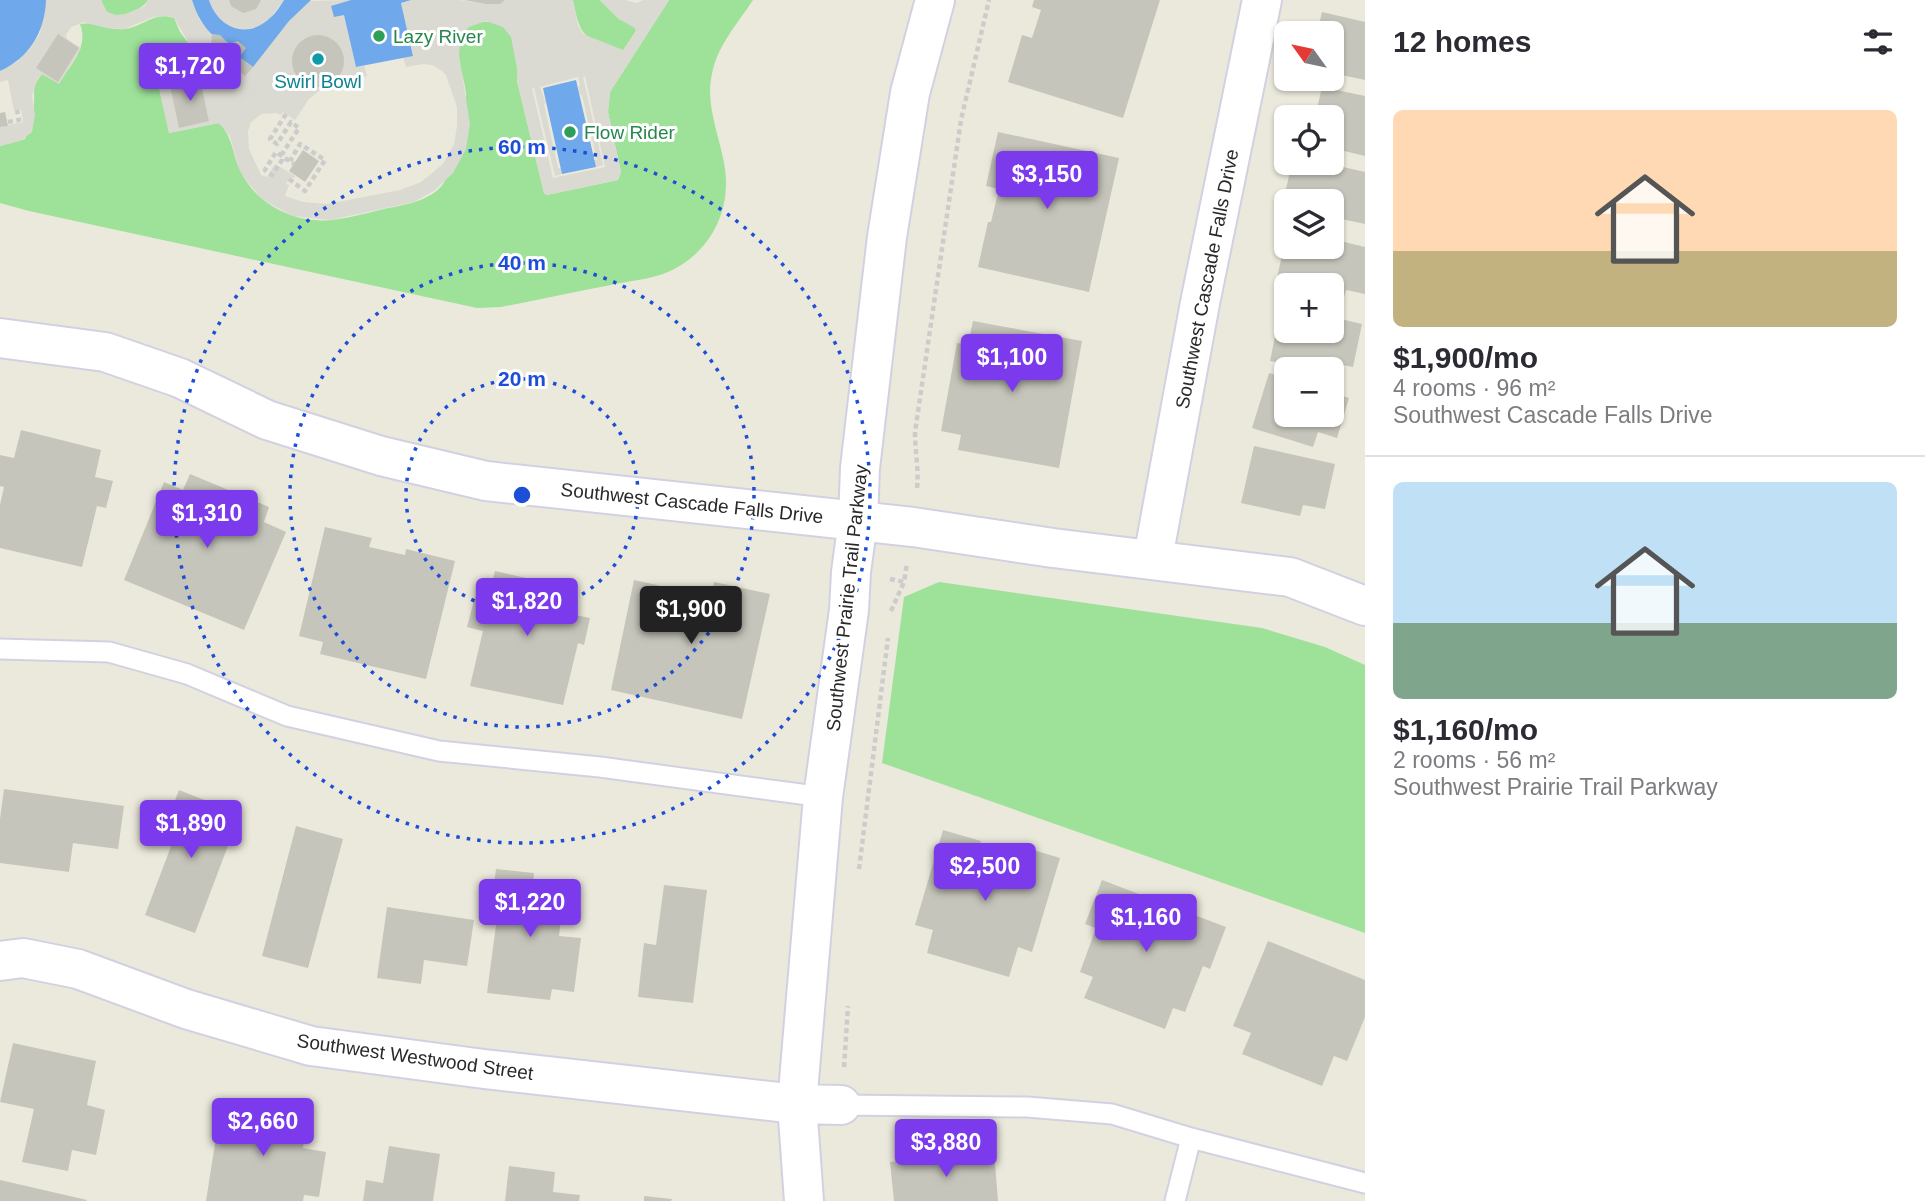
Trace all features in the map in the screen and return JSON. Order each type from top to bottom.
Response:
[{"type":"street","name":"Southwest Prairie Trail Parkway","points":[[804,1201],[796,1104],[823,797],[849,610],[860,468],[887,237],[910,93],[935,0]]},
{"type":"street","name":"Southwest Cascade Falls Drive","points":[[1153,558],[1262,0]]},
{"type":"street","name":"Southwest Cascade Falls Drive","points":[[0,338],[105,352],[180,378],[267,420],[381,456],[486,481],[913,527],[1053,548],[1153,558],[1290,577],[1365,606]]},
{"type":"street","name":"Southwest Westwood Street","points":[[0,961],[23,958],[78,969],[186,1009],[311,1046],[484,1069],[796,1104],[841,1105]]},
{"type":"lane","points":[[0,649],[109,652],[187,674],[288,716],[439,751],[600,767],[823,797]]},
{"type":"lane","points":[[841,1105],[1027,1107],[1112,1114],[1191,1138],[1365,1182]]},
{"type":"lane","points":[[1175,1201],[1191,1138]]},
{"type":"path","points":[[890,619],[892,606],[904,582],[913,527],[919,477],[915,432],[945,216],[961,120],[989,0]]},
{"type":"path","points":[[8,122],[19,120],[17,110]]},
{"type":"path","points":[[286,114],[270,139],[277,144],[291,122],[299,128],[282,153],[282,160],[272,175],[265,170],[276,152],[285,158],[294,164],[289,161],[300,144],[325,160],[305,191],[289,180]]},
{"type":"path","points":[[851,572],[904,582]]},
{"type":"path","points":[[859,870],[889,631]]},
{"type":"path","points":[[841,1105],[849,993]]},
{"type":"green space","points":[[101,0],[148,0],[132,12],[116,16],[107,12]]},
{"type":"green space","points":[[573,0],[600,0],[619,19],[634,26],[636,31],[623,51],[587,36],[579,23]]},
{"type":"green space","points":[[669,0],[753,0],[718,54],[710,85],[711,108],[726,180],[722,213],[707,241],[683,264],[668,272],[501,307],[477,308],[0,203],[0,146],[25,139],[33,114],[36,83],[42,74],[59,83],[80,48],[80,24],[125,29],[160,16],[174,18],[180,32],[195,52],[168,69],[159,81],[169,133],[219,123],[227,134],[237,164],[247,182],[266,202],[291,215],[318,220],[345,218],[418,201],[440,188],[451,165],[466,99],[459,43],[465,30],[485,22],[505,28],[512,39],[518,70],[517,81],[544,193],[547,195],[618,180],[621,172],[608,112],[610,92]]},
{"type":"green space","points":[[939,582],[1262,628],[1325,647],[1365,665],[1365,933],[882,763],[904,597]]},
{"type":"shaded area","points":[[46,0],[101,0],[107,12],[116,15],[145,6],[148,0],[192,0],[199,19],[212,34],[211,43],[229,65],[245,76],[289,21],[309,1],[351,0],[332,6],[344,14],[356,67],[364,66],[367,76],[320,87],[295,120],[283,112],[281,115],[262,114],[251,122],[248,131],[249,149],[261,175],[267,177],[275,164],[295,176],[286,183],[289,185],[285,196],[303,202],[327,204],[400,190],[421,182],[443,164],[454,144],[457,107],[446,75],[432,65],[406,67],[403,57],[413,55],[401,3],[411,0],[460,0],[500,4],[505,0],[573,0],[578,25],[583,34],[623,50],[636,32],[635,28],[619,19],[600,0],[636,3],[644,0],[669,0],[610,92],[608,112],[621,172],[618,180],[547,195],[544,193],[517,80],[511,37],[503,27],[486,21],[469,27],[460,38],[459,56],[470,124],[466,149],[453,173],[435,190],[414,202],[330,220],[293,216],[263,200],[239,169],[230,136],[219,123],[169,133],[158,85],[192,76],[199,60],[174,18],[169,16],[153,17],[124,29],[106,28],[84,22],[71,27],[66,35],[67,39],[81,48],[59,84],[42,74],[37,80],[32,96],[35,115],[32,132],[20,141],[0,146],[0,127],[23,122],[21,110],[14,111],[8,80],[0,82],[0,71],[18,61],[40,33]],"holes":[[[313,52],[322,53],[326,57],[325,65],[320,70],[308,65],[308,59]],[[585,76],[605,167],[553,178],[532,88],[555,176],[562,174],[561,168],[558,168],[544,104],[546,103],[540,87],[578,77],[578,87],[597,160],[594,160],[596,167],[603,165],[583,77]],[[200,78],[209,121],[170,85]]]},
{"type":"shaded area","points":[[209,0],[284,0],[270,18],[259,26],[245,30],[225,25],[214,13]]},
{"type":"water","points":[[0,0],[46,0],[42,23],[34,43],[19,59],[0,71]]},
{"type":"water","points":[[192,0],[209,0],[213,10],[226,24],[243,29],[261,25],[274,14],[284,0],[311,0],[289,21],[253,67],[239,57],[244,50],[225,43],[210,33]]},
{"type":"water","name":"Lazy River","points":[[351,0],[411,0],[401,3],[413,56],[356,67],[344,15],[334,17],[331,6]]},
{"type":"water","name":"Flow Rider","points":[[576,80],[596,167],[562,174],[543,88]]},
{"type":"building","points":[[229,0],[261,0],[256,9],[243,13],[231,6]]},
{"type":"building","points":[[464,0],[505,0],[500,4],[485,4]]},
{"type":"building","points":[[1034,0],[1160,0],[1123,118],[1008,82],[1022,35],[1032,38],[1041,10],[1032,7]]},
{"type":"building","points":[[1322,12],[1365,22],[1365,80],[1344,76],[1344,21],[1320,21]]},
{"type":"building","points":[[58,34],[79,48],[58,82],[36,68]]},
{"type":"building","points":[[212,34],[220,35],[229,44],[238,41],[246,48],[239,57],[253,67],[245,76],[219,56],[211,43]]},
{"type":"building","name":"Swirl Bowl","points":[[318,35],[328,37],[336,43],[342,51],[342,71],[336,79],[328,85],[318,87],[308,85],[300,79],[294,71],[292,61],[294,51],[300,43],[308,37]]},
{"type":"building","points":[[200,78],[209,121],[179,128],[170,85]]},
{"type":"building","points":[[1321,91],[1341,91],[1365,96],[1365,156],[1344,151],[1344,105],[1318,105]]},
{"type":"building","points":[[5,112],[8,126],[0,127],[0,113]]},
{"type":"building","points":[[998,132],[1119,158],[1089,292],[978,267],[999,189],[986,186]]},
{"type":"building","points":[[303,150],[319,161],[305,182],[289,171]]},
{"type":"building","points":[[1344,167],[1365,172],[1365,224],[1344,220],[1344,189],[1286,189],[1289,175],[1344,175]]},
{"type":"building","points":[[1344,242],[1365,247],[1365,294],[1346,290],[1344,297],[1344,273],[1278,273],[1281,259],[1344,259]]},
{"type":"building","points":[[1344,320],[1362,324],[1353,367],[1344,365],[1344,357],[1274,357],[1274,362],[1270,361],[1274,341],[1344,343]]},
{"type":"building","points":[[973,321],[1082,341],[1059,468],[958,450],[961,435],[941,431],[957,343],[968,345]]},
{"type":"building","points":[[1269,373],[1274,374],[1274,427],[1340,427],[1337,438],[1318,432],[1313,447],[1252,428]]},
{"type":"building","points":[[1344,397],[1349,398],[1344,415]]},
{"type":"building","points":[[21,430],[101,450],[95,477],[113,481],[106,508],[97,506],[82,567],[0,548],[0,505],[4,487],[0,486],[0,455],[14,458]]},
{"type":"building","points":[[1254,446],[1335,464],[1325,509],[1303,505],[1300,516],[1241,503]]},
{"type":"building","points":[[190,474],[269,507],[264,522],[286,532],[244,630],[124,580],[164,482],[183,490]]},
{"type":"building","points":[[325,527],[372,538],[369,547],[405,555],[406,549],[455,561],[426,679],[320,654],[323,642],[299,636]]},
{"type":"building","points":[[495,571],[576,589],[570,614],[590,618],[584,645],[578,643],[563,705],[470,686],[483,631],[467,627],[475,597],[488,600]]},
{"type":"building","points":[[634,580],[711,597],[714,582],[770,594],[742,719],[611,690]]},
{"type":"building","points":[[4,789],[124,806],[118,849],[73,843],[69,872],[0,863],[0,819]]},
{"type":"building","points":[[179,790],[240,814],[195,933],[145,915],[173,841],[161,836]]},
{"type":"building","points":[[296,826],[343,839],[308,968],[262,956]]},
{"type":"building","points":[[943,830],[981,841],[978,850],[1016,861],[1020,846],[1060,858],[1032,952],[1018,947],[1009,977],[927,953],[933,930],[915,925]]},
{"type":"building","points":[[496,869],[534,873],[533,884],[565,888],[559,936],[581,938],[574,992],[552,989],[550,1000],[487,993],[496,925],[489,924]]},
{"type":"building","points":[[1102,880],[1226,927],[1210,969],[1203,966],[1185,1012],[1173,1008],[1165,1029],[1084,998],[1093,977],[1080,972],[1096,928],[1085,924]]},
{"type":"building","points":[[664,885],[707,890],[693,1003],[638,997],[644,943],[656,945]]},
{"type":"building","points":[[387,907],[474,920],[467,966],[424,960],[421,984],[377,978]]},
{"type":"building","points":[[1268,941],[1365,980],[1365,1017],[1347,1061],[1334,1056],[1322,1086],[1242,1054],[1251,1033],[1233,1026]]},
{"type":"building","points":[[13,1043],[96,1061],[87,1105],[105,1110],[96,1155],[72,1150],[68,1171],[22,1162],[34,1109],[0,1102]]},
{"type":"building","points":[[221,1105],[308,1118],[303,1148],[326,1152],[319,1197],[304,1195],[303,1201],[206,1201]]},
{"type":"building","points":[[389,1146],[440,1154],[433,1201],[363,1201],[366,1180],[383,1183]]},
{"type":"building","points":[[994,1152],[998,1201],[894,1201],[890,1162]]},
{"type":"building","points":[[509,1166],[555,1172],[553,1192],[580,1195],[579,1201],[505,1201]]},
{"type":"building","points":[[0,1180],[87,1200],[0,1201]]},
{"type":"building","points":[[644,1196],[672,1199],[644,1201]]},
{"type":"place","name":"Lazy River","points":[[379,36]]},
{"type":"place","name":"Swirl Bowl","points":[[318,59]]},
{"type":"place","name":"Flow Rider","points":[[570,132]]}]
